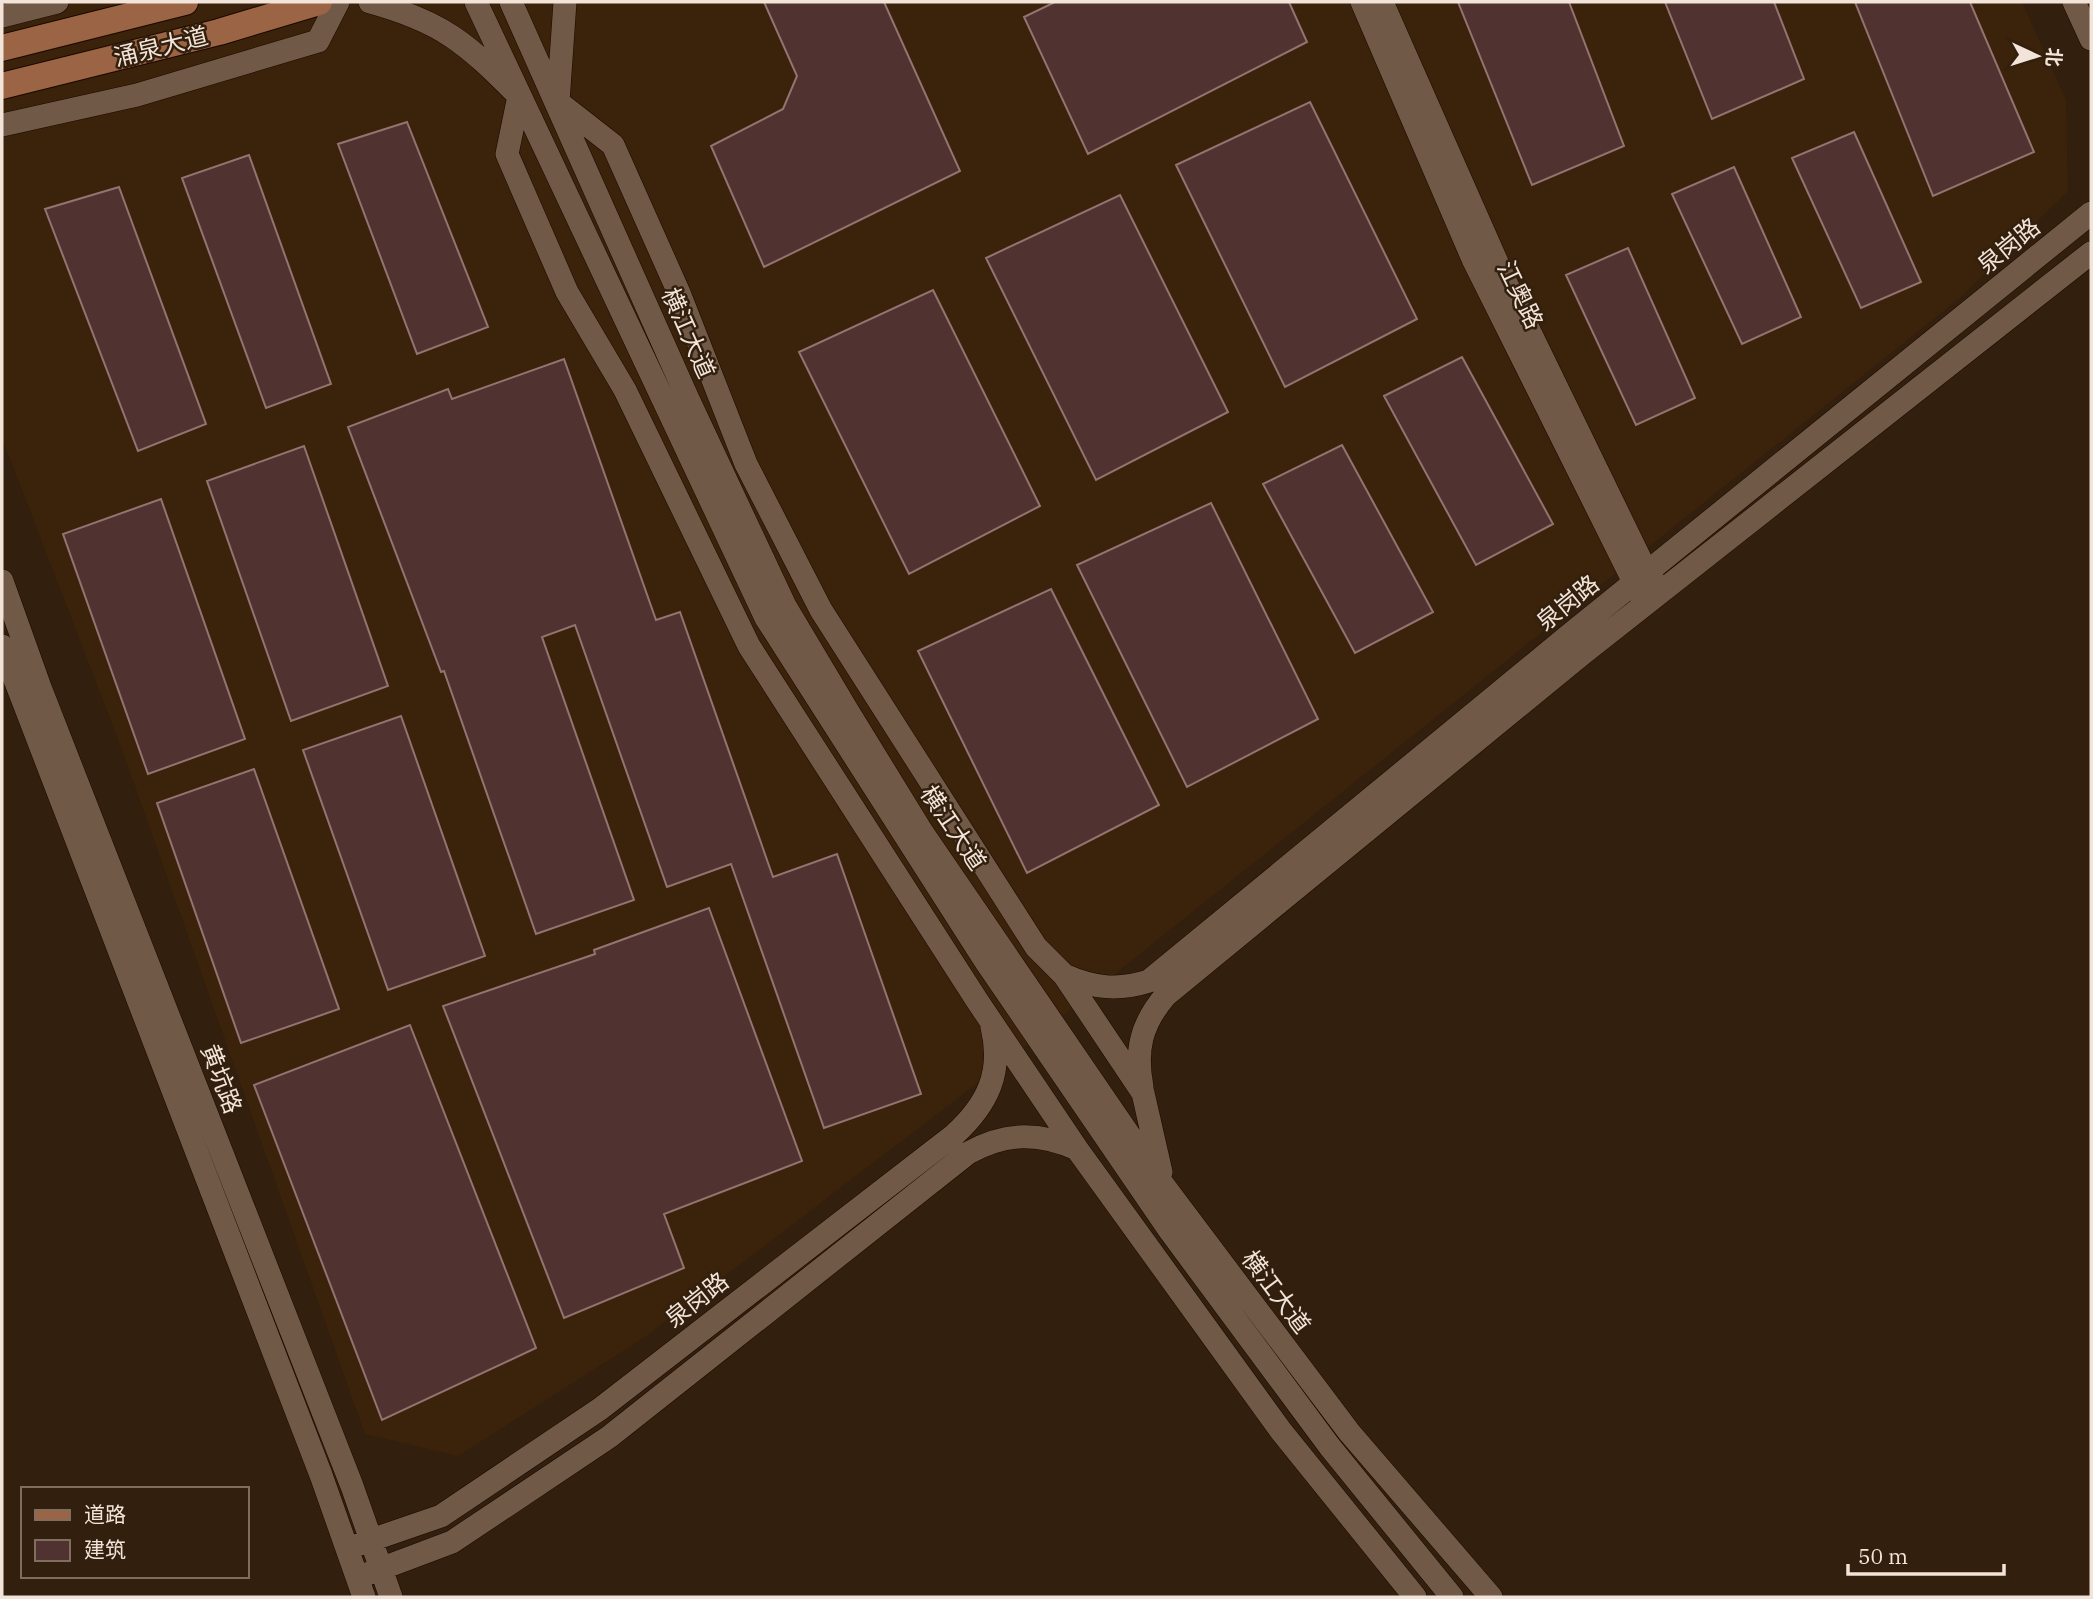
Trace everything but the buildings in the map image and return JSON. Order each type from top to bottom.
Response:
[{"type":"main road","name":"涌泉大道","points":[[2,48],[185,2]]},
{"type":"main road","name":"涌泉大道","points":[[2,86],[219,32],[319,2]]},
{"type":"street","points":[[2,16],[57,2]]},
{"type":"street","points":[[2,125],[137,95],[318,41],[338,2]]},
{"type":"street","points":[[370,2],[442,28],[481,58],[519,96],[507,154],[567,292],[625,390],[749,646],[963,979],[1077,1149],[1281,1431],[1415,1597]]},
{"type":"street","name":"横江大道","points":[[476,2],[766,618],[986,962],[1135,1178],[1330,1447],[1452,1597]]},
{"type":"street","name":"横江大道","points":[[511,2],[558,102],[688,399],[785,606],[922,831],[1164,1186],[1349,1432],[1492,1597]]},
{"type":"street","points":[[565,2],[558,102],[612,145],[679,293],[746,464],[821,610],[1035,947],[1064,975],[1143,1093]]},
{"type":"street","name":"江奥路","points":[[1362,2],[1473,259],[1640,578],[1655,598]]},
{"type":"street","name":"江奥路","points":[[1382,2],[1640,578]]},
{"type":"street","points":[[2074,2],[2091,38]]},
{"type":"street","name":"泉岗路","points":[[1164,1186],[1137,1060],[1139,1041],[1159,986],[1640,578],[2091,213]]},
{"type":"street","name":"泉岗路","points":[[1064,975],[1102,988],[1159,986],[2091,253]]},
{"type":"street","name":"黄坑路","points":[[2,581],[41,690],[391,1597]]},
{"type":"street","name":"黄坑路","points":[[2,646],[361,1587]]},
{"type":"street","points":[[999,942],[1021,925]]},
{"type":"street","points":[[963,979],[986,962]]},
{"type":"street","name":"泉岗路","points":[[361,1587],[381,1570],[452,1542],[609,1437],[961,1144],[970,1121],[990,1090],[997,1048],[991,1020]]},
{"type":"street","name":"泉岗路","points":[[346,1548],[440,1516],[600,1409],[961,1144],[1020,1135],[1057,1140],[1077,1149]]},
{"type":"street","points":[[1112,1195],[1135,1178]]},
{"type":"shaded area","points":[[2,2],[2022,2],[2066,100],[2068,191],[1961,297],[996,1069],[645,1337],[458,1456],[365,1434],[121,747],[2,438]]}]
